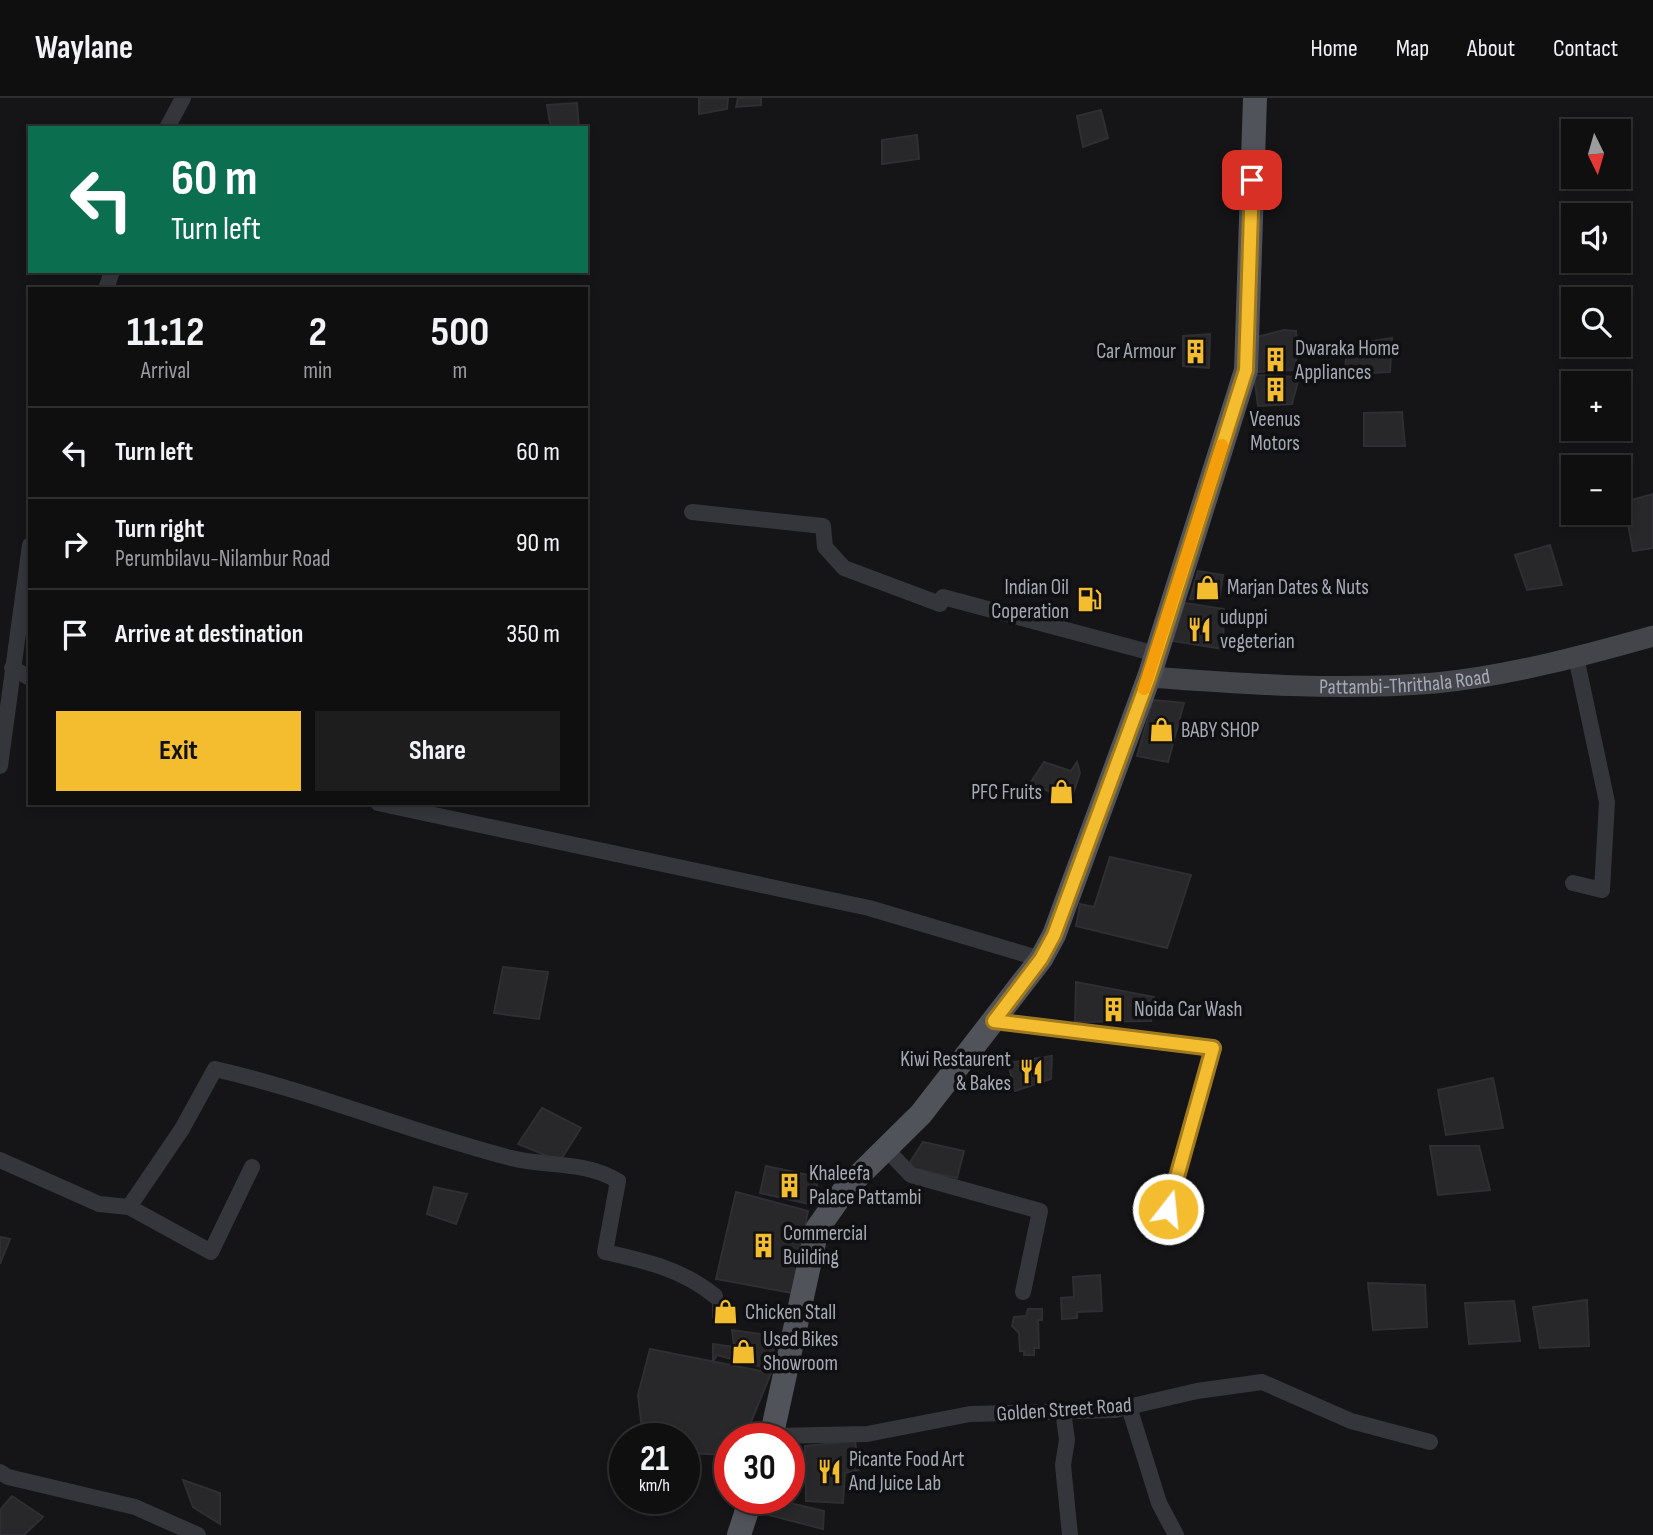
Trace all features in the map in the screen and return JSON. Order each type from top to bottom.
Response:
[{"type":"main road","points":[[775,1423],[817,1229],[846,1188],[921,1114],[1041,959],[1054,935],[1153,666],[1246,370],[1255,98]]},
{"type":"main road","name":"Pattambi-Thrithala Road","points":[[1153,666],[1281,687],[1437,682],[1576,657],[1653,636]]},
{"type":"main road","points":[[739,1535],[746,1514]]},
{"type":"street","points":[[168,126],[183,98]]},
{"type":"street","points":[[692,512],[823,526],[825,547],[844,568],[940,604],[943,597],[1153,666]]},
{"type":"street","points":[[0,766],[28,559]]},
{"type":"street","points":[[1573,883],[1602,890],[1608,802],[1576,657]]},
{"type":"street","points":[[12,668],[28,677]]},
{"type":"street","points":[[387,805],[869,908],[1041,959]]},
{"type":"street","points":[[994,1021],[1213,1048],[1168,1209]]},
{"type":"street","points":[[129,1208],[182,1129],[215,1069],[278,1084],[386,1122],[513,1158],[599,1169],[618,1181],[605,1252],[660,1264],[697,1282],[715,1296]]},
{"type":"street","points":[[886,1149],[911,1175],[1040,1211],[1023,1292]]},
{"type":"street","points":[[0,1160],[99,1203],[129,1208],[211,1252],[252,1167]]},
{"type":"street","name":"Golden Street Road","points":[[805,1436],[867,1434],[970,1414],[1129,1407],[1197,1391],[1262,1382],[1350,1421],[1430,1441]]},
{"type":"street","points":[[1129,1407],[1159,1503],[1176,1535]]},
{"type":"street","points":[[1063,1411],[1068,1440],[1063,1465],[1070,1535]]},
{"type":"street","points":[[0,1472],[8,1478],[135,1507],[194,1534]]},
{"type":"building","points":[[699,98],[728,98],[727,109],[699,114]]},
{"type":"building","points":[[738,98],[761,98],[761,105],[736,107]]},
{"type":"building","points":[[577,103],[579,126],[551,126],[547,105]]},
{"type":"building","points":[[1101,110],[1108,138],[1083,147],[1077,116]]},
{"type":"building","points":[[917,135],[919,159],[882,164],[882,140]]},
{"type":"building","name":"Dwaraka Home Appliances","points":[[1284,330],[1296,331],[1298,350],[1294,370],[1255,372],[1253,338]]},
{"type":"building","name":"Car Armour","points":[[1210,334],[1209,368],[1183,366],[1183,336]]},
{"type":"building","points":[[1392,338],[1390,372],[1344,374],[1348,345]]},
{"type":"building","name":"Veenus Motors","points":[[1254,375],[1299,377],[1292,404],[1258,406]]},
{"type":"building","points":[[1402,412],[1405,446],[1364,446],[1364,413]]},
{"type":"building","points":[[1653,494],[1653,548],[1633,551],[1628,525],[1631,525],[1631,500]]},
{"type":"building","points":[[1550,545],[1562,585],[1527,590],[1515,555]]},
{"type":"building","name":"Marjan Dates & Nuts","points":[[1198,571],[1223,575],[1219,601],[1190,599]]},
{"type":"building","name":"uduppi vegeterian","points":[[1185,603],[1224,609],[1223,649],[1173,641]]},
{"type":"building","name":"BABY SHOP","points":[[1153,700],[1184,703],[1168,762],[1137,756]]},
{"type":"building","name":"PFC Fruits","points":[[1044,762],[1071,771],[1077,762],[1080,773],[1070,803],[1031,782]]},
{"type":"building","points":[[1110,857],[1191,875],[1167,948],[1076,926],[1080,904],[1094,907]]},
{"type":"building","points":[[503,967],[548,972],[539,1019],[494,1013]]},
{"type":"building","name":"Noida Car Wash","points":[[1076,982],[1154,997],[1151,1021],[1075,1022]]},
{"type":"building","name":"Kiwi Restaurent & Bakes","points":[[1052,1056],[1051,1079],[1015,1091],[1008,1063]]},
{"type":"building","points":[[1493,1078],[1503,1128],[1446,1135],[1438,1090]]},
{"type":"building","points":[[542,1108],[581,1128],[560,1161],[518,1144]]},
{"type":"building","points":[[923,1142],[964,1151],[957,1178],[907,1167]]},
{"type":"building","points":[[1430,1146],[1479,1146],[1490,1190],[1438,1195]]},
{"type":"building","name":"Khaleefa Palace Pattambi","points":[[766,1166],[818,1177],[814,1205],[760,1193]]},
{"type":"building","points":[[434,1187],[467,1194],[456,1224],[427,1214]]},
{"type":"building","name":"Commercial Building","points":[[736,1192],[808,1211],[792,1293],[716,1279]]},
{"type":"building","points":[[0,1237],[10,1239],[0,1264]]},
{"type":"building","points":[[1100,1275],[1102,1311],[1077,1312],[1077,1318],[1062,1319],[1061,1298],[1074,1297],[1073,1277]]},
{"type":"building","points":[[1368,1283],[1425,1285],[1427,1327],[1373,1330]]},
{"type":"building","points":[[1587,1300],[1589,1346],[1540,1348],[1533,1307]]},
{"type":"building","points":[[1514,1301],[1520,1341],[1469,1344],[1465,1303]]},
{"type":"building","name":"Chicken Stall","points":[[713,1303],[737,1306],[737,1322],[713,1318]]},
{"type":"building","points":[[1028,1309],[1042,1309],[1042,1320],[1038,1320],[1039,1348],[1034,1348],[1034,1355],[1024,1355],[1024,1351],[1020,1351],[1019,1333],[1012,1326],[1014,1317],[1026,1316]]},
{"type":"building","name":"Used Bikes Showroom","points":[[732,1330],[774,1336],[773,1370],[717,1355],[713,1362],[713,1344],[734,1347]]},
{"type":"building","points":[[650,1349],[771,1373],[751,1423],[714,1423],[714,1454],[700,1454],[700,1423],[641,1423],[638,1395]]},
{"type":"building","name":"Picante Food Art And Juice Lab","points":[[855,1441],[859,1470],[845,1473],[843,1503],[806,1501],[805,1446]]},
{"type":"building","points":[[183,1480],[220,1493],[220,1524],[193,1507]]},
{"type":"building","points":[[12,1496],[43,1517],[24,1535],[0,1535],[0,1510]]},
{"type":"building","points":[[805,1507],[824,1511],[823,1529],[765,1514],[805,1514]]},
{"type":"slow traffic","points":[[1144,689],[1222,445]]},
{"type":"place","name":"Car Armour","points":[[1196,351]]},
{"type":"place","name":"Dwaraka Home Appliances","points":[[1275,360]]},
{"type":"place","name":"Veenus Motors","points":[[1275,390]]},
{"type":"place","name":"Marjan Dates & Nuts","points":[[1207,587]]},
{"type":"place","name":"Indian Oil Coperation","points":[[1089,599]]},
{"type":"place","name":"uduppi vegeterian","points":[[1200,629]]},
{"type":"place","name":"BABY SHOP","points":[[1161,730]]},
{"type":"place","name":"PFC Fruits","points":[[1062,792]]},
{"type":"place","name":"Noida Car Wash","points":[[1114,1009]]},
{"type":"place","name":"Kiwi Restaurent & Bakes","points":[[1031,1071]]},
{"type":"place","name":"Khaleefa Palace Pattambi","points":[[789,1185]]},
{"type":"place","name":"Commercial Building","points":[[763,1245]]},
{"type":"place","name":"Chicken Stall","points":[[725,1312]]},
{"type":"place","name":"Used Bikes Showroom","points":[[743,1351]]},
{"type":"place","name":"Picante Food Art And Juice Lab","points":[[829,1471]]},
{"type":"route","points":[[1168,1209],[1213,1048],[994,1021],[1041,959],[1054,935],[1149,677],[1246,370],[1252,180]]}]
